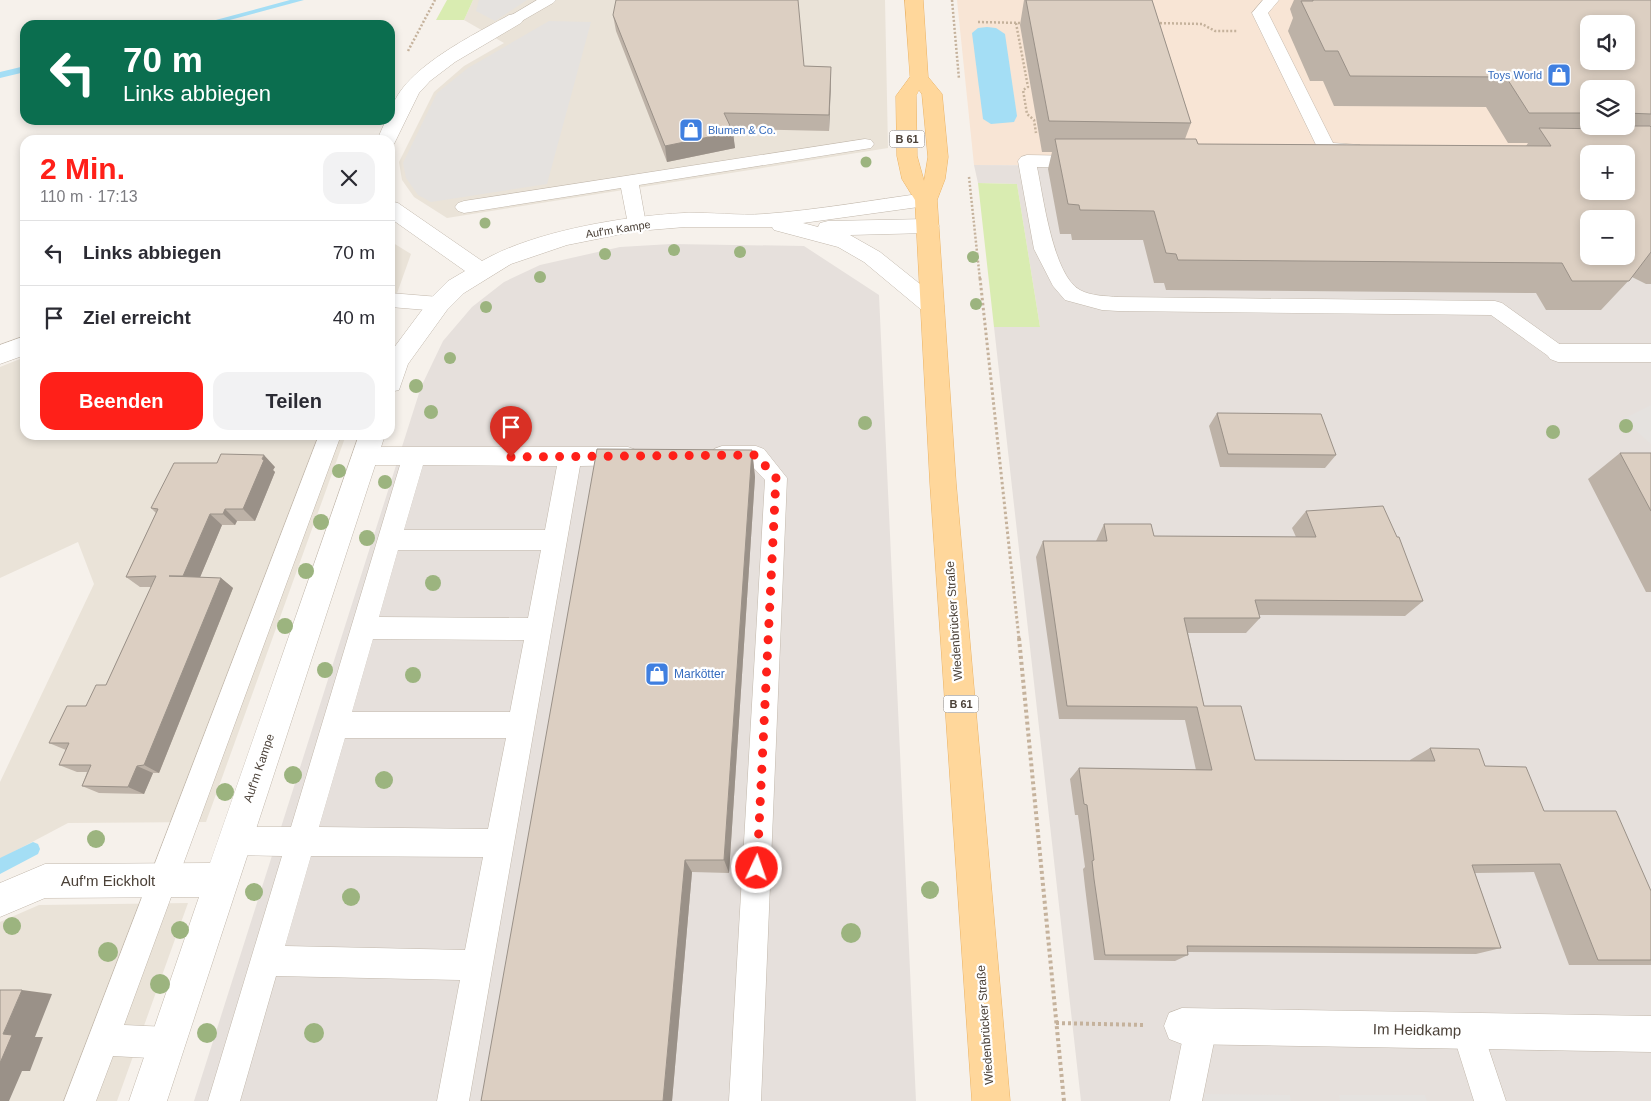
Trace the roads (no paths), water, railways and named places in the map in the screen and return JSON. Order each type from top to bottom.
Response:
[{"type":"main road","points":[[914,0],[918,77]]},
{"type":"main road","name":"Wiedenbrücker Straße","points":[[926,200],[912,179],[907,156],[906,96],[918,77],[932,94],[938,156],[935,179],[926,200],[932,306],[991,1101]]},
{"type":"street","points":[[395,124],[412,90],[430,72],[451,57],[520,17]]},
{"type":"street","name":"Auf'm Kampe","points":[[395,367],[397,361],[439,304],[456,287],[503,259],[564,238],[637,224],[686,220],[763,221],[926,200]]},
{"type":"street","points":[[395,211],[481,271]]},
{"type":"street","name":"Auf'm Kampe","points":[[763,221],[799,228],[844,241],[872,257],[932,306]]},
{"type":"street","name":"Auf'm Kampe","points":[[799,228],[928,226]]},
{"type":"street","points":[[0,355],[20,348]]},
{"type":"street","points":[[1558,353],[1651,353]]},
{"type":"street","name":"Auf'm Kampe","points":[[148,1101],[220,880],[369,445]]},
{"type":"street","name":"Auf'm Eickholt","points":[[0,900],[45,881],[220,880]]},
{"type":"street","name":"Im Heidkamp","points":[[1192,1026],[1651,1034]]},
{"type":"lane","points":[[512,0],[520,17],[548,0]]},
{"type":"lane","points":[[1271,0],[1260,14],[1327,149]]},
{"type":"lane","points":[[464,207],[865,144]]},
{"type":"lane","points":[[1307,152],[1327,149],[1366,149]]},
{"type":"lane","points":[[1100,162],[1027,161],[1044,249],[1060,281],[1072,295],[1102,303],[1118,304],[1495,308],[1558,353]]},
{"type":"lane","points":[[629,182],[637,224]]},
{"type":"lane","points":[[395,300],[439,304]]},
{"type":"lane","points":[[80,1101],[328,440]]},
{"type":"lane","points":[[369,445],[414,457],[648,456]]},
{"type":"lane","points":[[697,455],[756,455],[776,478],[745,1101]]},
{"type":"lane","points":[[224,1101],[414,457]]},
{"type":"lane","points":[[453,1101],[570,457]]},
{"type":"lane","points":[[390,540],[554,540]]},
{"type":"lane","points":[[364,628],[539,628]]},
{"type":"lane","points":[[335,725],[521,725]]},
{"type":"lane","points":[[234,841],[500,843]]},
{"type":"lane","points":[[265,961],[478,966]]},
{"type":"lane","points":[[1186,1101],[1192,1026]]},
{"type":"lane","points":[[1468,1031],[1490,1101]]},
{"type":"lane","points":[[103,1040],[168,1042]]},
{"type":"water","points":[[978,28],[996,28],[1005,34],[1017,116],[1014,122],[991,124],[983,119],[972,33]]},
{"type":"waterway","points":[[221,20],[300,0]]},
{"type":"waterway","points":[[0,75],[20,70]]},
{"type":"waterway","points":[[0,866],[33,849]]},
{"type":"place","name":"Toys World","points":[[1559,75]]},
{"type":"place","name":"Blumen & Co.","points":[[691,130]]},
{"type":"place","name":"Markötter","points":[[657,674]]}]
